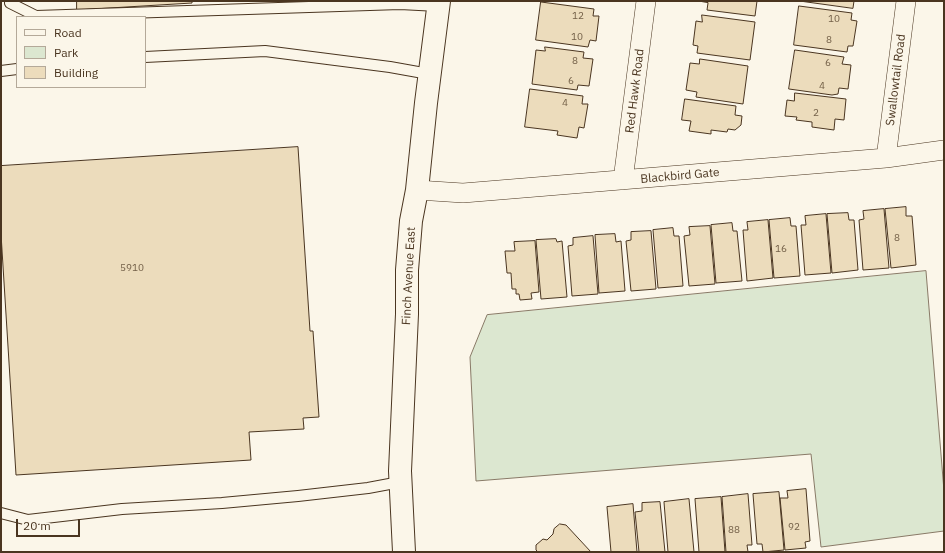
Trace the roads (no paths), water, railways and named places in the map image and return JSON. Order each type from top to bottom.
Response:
[{"type":"main road","name":"Finch Avenue East","points":[[404,552],[400,471],[407,314],[407,270],[411,221],[438,3]]},
{"type":"street","name":"Red Hawk Road","points":[[623,180],[646,1]]},
{"type":"street","name":"Swallowtail Road","points":[[886,158],[906,1]]},
{"type":"street","name":"Blackbird Gate","points":[[416,190],[463,193],[886,158],[944,150]]},
{"type":"lane","points":[[11,1],[10,3],[36,16],[228,6],[438,3]]},
{"type":"lane","points":[[146,57],[265,51],[390,67],[429,74]]},
{"type":"lane","points":[[1,71],[16,69]]},
{"type":"lane","points":[[1,513],[28,520],[122,509],[222,503],[298,496],[368,488],[400,482]]}]
